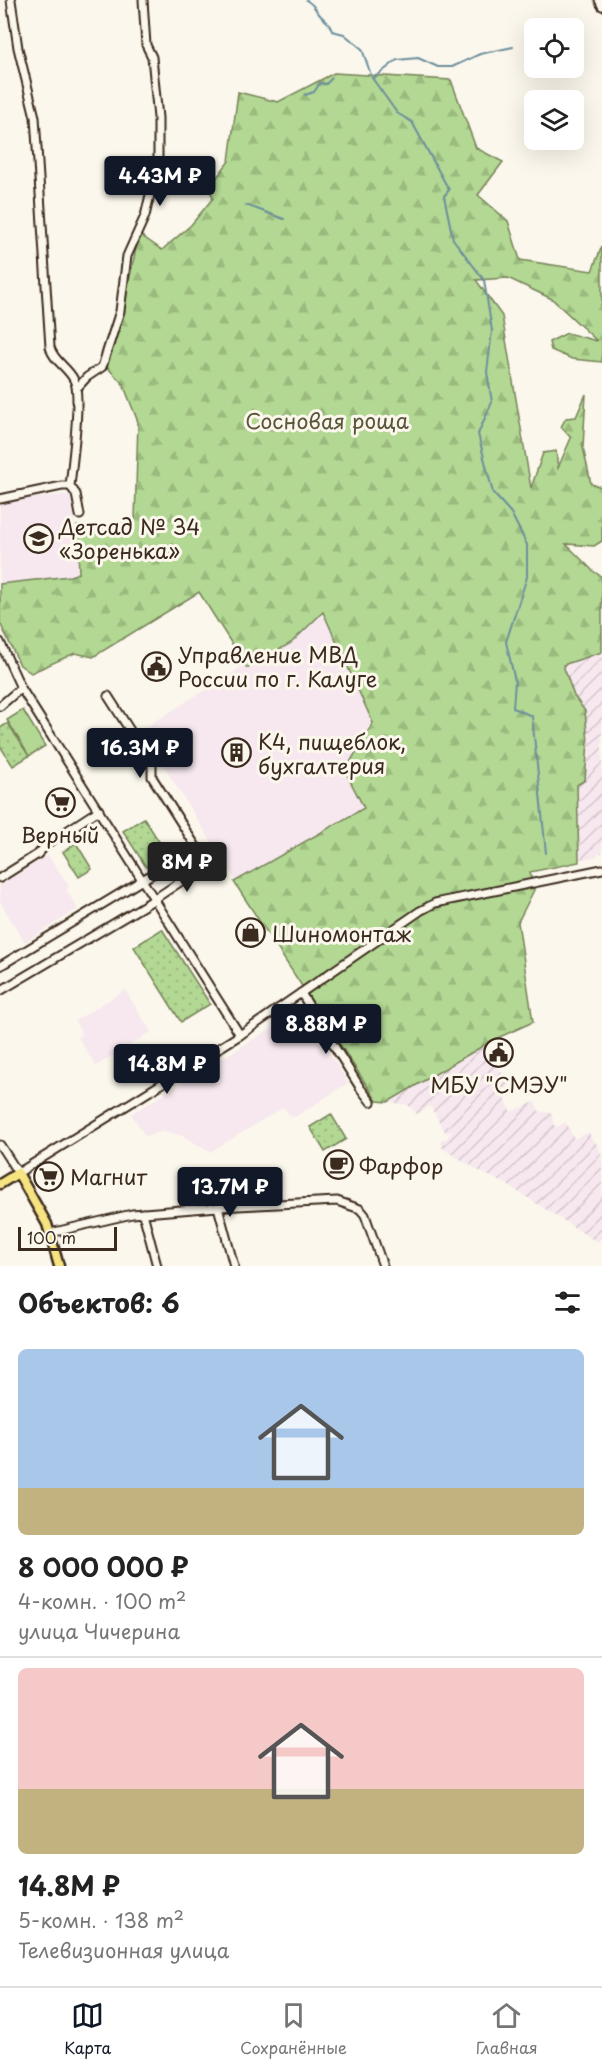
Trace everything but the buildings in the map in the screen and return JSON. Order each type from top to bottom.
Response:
[{"type":"main road","points":[[0,1184],[18,1173],[43,1216],[59,1266]]},
{"type":"street","points":[[10,0],[18,48],[35,117],[51,354],[74,379],[77,388],[76,434],[70,486],[76,494],[80,515]]},
{"type":"street","points":[[77,388],[87,376],[102,367],[120,311],[127,256],[145,216],[158,160],[157,108],[152,57],[146,45],[143,0]]},
{"type":"street","points":[[599,0],[602,6]]},
{"type":"street","points":[[0,500],[70,486]]},
{"type":"street","points":[[0,642],[21,688],[240,1035]]},
{"type":"street","points":[[0,706],[21,688]]},
{"type":"street","points":[[0,991],[155,899],[204,866],[197,848],[152,777],[152,765],[108,696]]},
{"type":"street","points":[[0,878],[99,810]]},
{"type":"street","points":[[0,966],[197,848]]},
{"type":"street","points":[[0,1144],[18,1173],[240,1035],[405,920],[435,903],[602,869]]},
{"type":"street","points":[[301,993],[371,1102]]},
{"type":"street","points":[[50,1233],[143,1213],[218,1206],[337,1201],[360,1209],[365,1215],[383,1266]]},
{"type":"street","points":[[218,1206],[234,1266]]},
{"type":"street","points":[[143,1213],[157,1266]]},
{"type":"shaded area","name":"Детсад № 34 «Зоренька»","points":[[73,494],[80,609],[0,616],[0,504],[23,499]]},
{"type":"shaded area","points":[[327,608],[388,734],[423,882],[250,903],[141,730],[234,672]]},
{"type":"shaded area","points":[[602,652],[602,853],[596,857],[579,859],[577,785],[585,780],[588,742],[585,711],[574,696],[563,664]]},
{"type":"shaded area","points":[[48,855],[68,885],[67,891],[78,909],[25,942],[0,902],[0,885]]},
{"type":"shaded area","points":[[125,990],[151,1032],[96,1066],[78,1037],[82,1034],[75,1021]]},
{"type":"shaded area","points":[[303,1009],[348,1083],[295,1117],[290,1116],[284,1107],[210,1152],[183,1136],[165,1131],[145,1136],[131,1114]]},
{"type":"shaded area","name":"МБУ \"СМЭУ\"","points":[[485,1045],[509,1085],[502,1090],[511,1112],[535,1102],[539,1111],[551,1113],[555,1128],[566,1122],[574,1139],[589,1132],[593,1142],[595,1141],[602,1155],[602,1238],[597,1242],[506,1184],[442,1148],[443,1145],[440,1143],[443,1138],[446,1140],[452,1131],[446,1133],[430,1106],[417,1114],[408,1105],[388,1102]]},
{"type":"green space","name":"Сосновая роща","points":[[334,73],[451,80],[476,148],[503,162],[478,195],[508,221],[520,260],[592,271],[602,246],[602,362],[572,359],[551,350],[549,342],[567,333],[597,341],[552,299],[508,278],[476,280],[502,316],[531,488],[543,453],[556,451],[558,468],[571,438],[561,427],[566,418],[576,417],[586,394],[583,447],[591,484],[602,487],[602,541],[594,546],[566,544],[602,577],[602,652],[563,665],[574,696],[585,711],[588,742],[585,780],[577,785],[579,862],[530,872],[534,890],[518,922],[533,1022],[493,1040],[388,1102],[377,1101],[234,882],[364,808],[345,771],[373,723],[323,612],[291,643],[247,668],[199,592],[93,657],[75,653],[31,673],[20,665],[0,623],[0,584],[79,573],[77,526],[105,528],[135,519],[138,422],[123,384],[105,365],[123,310],[139,234],[162,250],[191,225],[213,198],[209,188],[229,161],[238,92],[278,102]]},
{"type":"green space","points":[[23,710],[45,746],[29,756],[7,720]]},
{"type":"green space","points":[[8,723],[29,756],[13,766],[0,746],[0,728]]},
{"type":"green space","points":[[144,818],[167,854],[146,867],[123,831]]},
{"type":"green space","points":[[76,843],[92,869],[79,877],[63,852]]},
{"type":"green space","points":[[162,929],[210,1004],[181,1022],[134,947]]},
{"type":"green space","points":[[331,1114],[346,1139],[325,1152],[310,1127]]},
{"type":"waterway","points":[[306,0],[328,23],[332,31],[344,34],[362,49],[372,78],[397,113],[412,122],[449,190],[444,196],[453,239],[484,280],[492,331],[487,372],[492,402],[478,434],[493,493],[511,513],[527,545],[527,577],[506,642],[515,681],[513,708],[532,716],[546,853]]},
{"type":"waterway","points":[[373,79],[397,60],[418,58],[438,67],[452,67],[480,54],[513,47]]},
{"type":"waterway","points":[[305,95],[314,92],[320,83],[326,84],[332,78]]},
{"type":"waterway","points":[[246,205],[284,219]]},
{"type":"place","name":"Детсад № 34 «Зоренька»","points":[[38,538]]},
{"type":"place","name":"Управление МВД России по г. Калуге","points":[[157,666]]},
{"type":"place","name":"К4, пищеблок, бухгалтерия","points":[[237,753]]},
{"type":"place","name":"Верный","points":[[60,803]]},
{"type":"place","name":"Шиномонтаж","points":[[251,933]]},
{"type":"place","name":"МБУ \"СМЭУ\"","points":[[499,1053]]},
{"type":"place","name":"Фарфор","points":[[338,1165]]},
{"type":"place","name":"Магнит","points":[[49,1176]]}]
